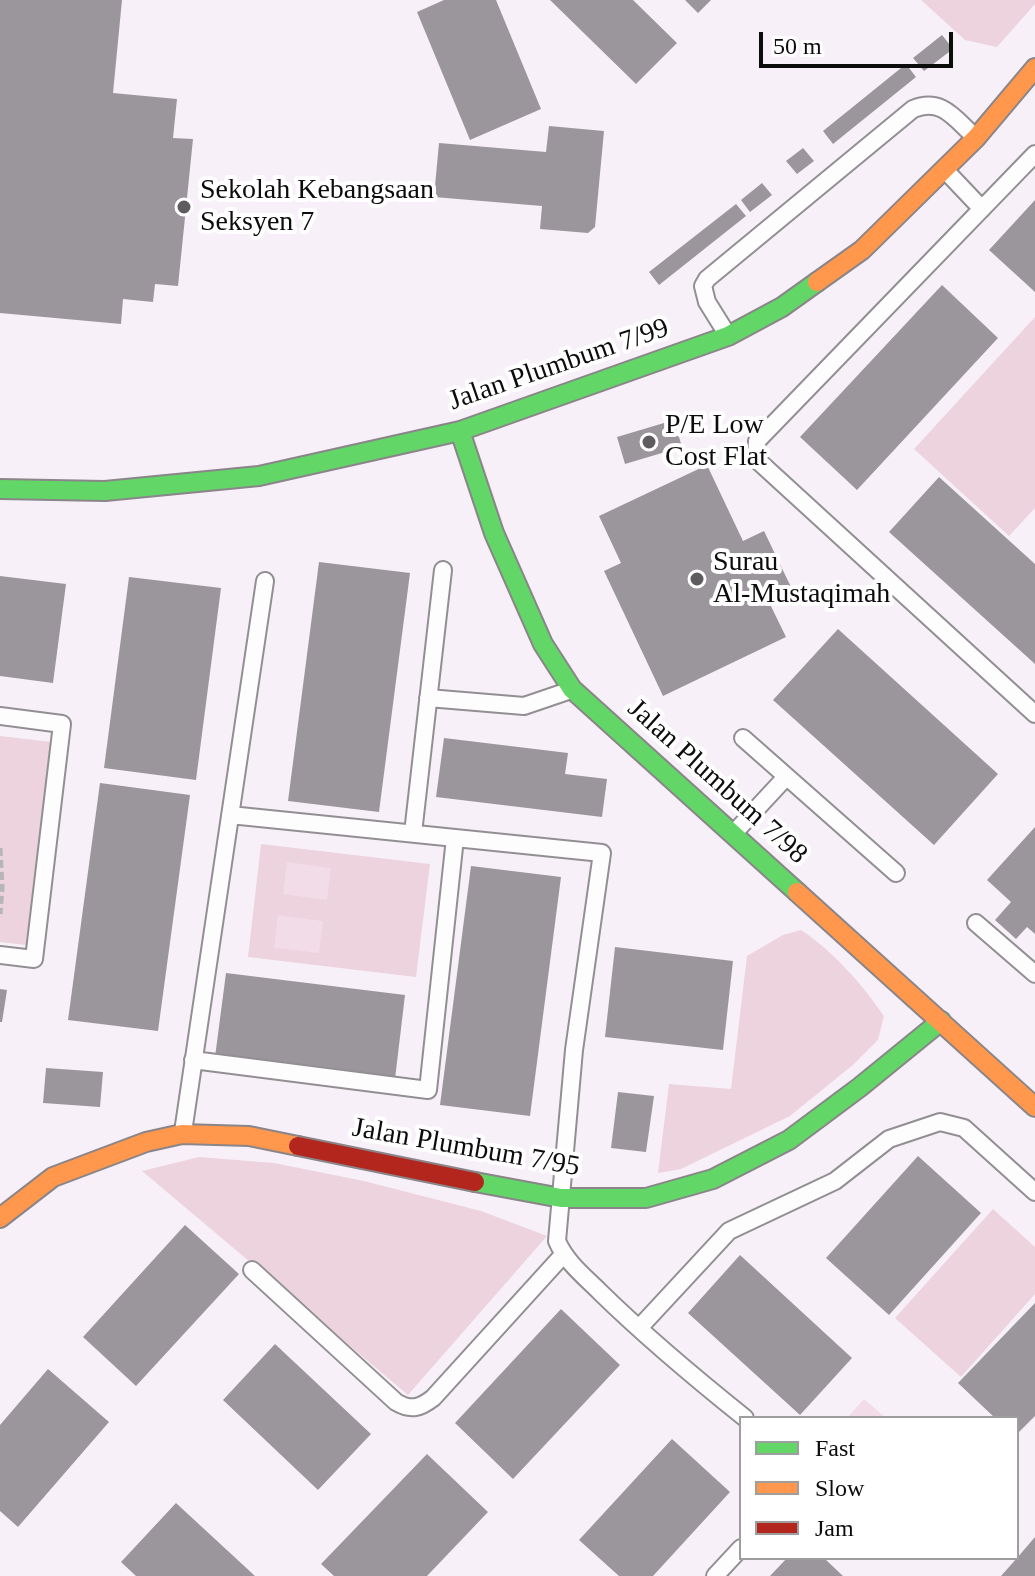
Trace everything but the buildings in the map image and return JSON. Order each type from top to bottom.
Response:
[{"type":"street","name":"Jalan Plumbum 7/99","points":[[0,489],[105,491],[259,476],[460,431],[728,336],[782,307],[862,250],[976,138],[1035,68]]},
{"type":"street","name":"Jalan Plumbum 7/98","points":[[460,431],[494,533],[543,644],[572,689],[941,1021],[1024,1089],[1035,1107]]},
{"type":"street","name":"Jalan Plumbum 7/95","points":[[1,1214],[53,1177],[146,1142],[182,1134],[249,1136],[561,1198],[646,1198],[713,1179],[789,1140],[941,1021]]},
{"type":"lane","points":[[728,336],[707,302],[703,286],[707,279],[913,109],[924,104],[942,107],[976,138]]},
{"type":"lane","points":[[1035,154],[757,441],[756,459],[1035,714]]},
{"type":"lane","points":[[944,169],[982,209]]},
{"type":"lane","points":[[413,833],[443,570]]},
{"type":"lane","points":[[182,1134],[265,581]]},
{"type":"lane","points":[[428,698],[524,706],[572,689]]},
{"type":"lane","points":[[0,716],[62,724],[34,959],[0,955]]},
{"type":"lane","points":[[743,738],[896,873]]},
{"type":"lane","points":[[733,834],[786,777]]},
{"type":"lane","points":[[230,815],[602,853],[574,1050],[557,1241],[563,1255],[639,1328],[743,1416]]},
{"type":"lane","points":[[193,1060],[428,1090],[455,838]]},
{"type":"lane","points":[[976,923],[1035,974]]},
{"type":"lane","points":[[639,1328],[729,1231],[835,1181],[889,1139],[940,1122],[964,1128],[1035,1192]]},
{"type":"lane","points":[[252,1270],[396,1402],[415,1408],[433,1398],[563,1255]]},
{"type":"lane","points":[[715,1576],[739,1550]]},
{"type":"path","points":[[0,848],[0,914]]},
{"type":"shaded area","points":[[921,0],[1035,0],[1035,4],[997,47],[965,40]]},
{"type":"shaded area","points":[[1035,317],[1035,508],[1009,536],[914,449]]},
{"type":"shaded area","points":[[0,736],[52,742],[26,945],[0,942]]},
{"type":"shaded area","points":[[261,844],[430,864],[416,977],[248,957]]},
{"type":"shaded area","points":[[287,862],[331,868],[327,900],[283,894]]},
{"type":"shaded area","points":[[278,915],[323,921],[319,953],[274,948]]},
{"type":"shaded area","points":[[801,930],[846,969],[884,1016],[878,1040],[854,1064],[790,1116],[681,1169],[658,1173],[669,1084],[731,1089],[747,956],[783,935]]},
{"type":"shaded area","points":[[199,1157],[274,1163],[364,1181],[481,1211],[547,1236],[408,1395],[142,1171]]},
{"type":"shaded area","points":[[993,1209],[1035,1247],[1035,1294],[961,1377],[895,1318]]},
{"type":"shaded area","points":[[864,1399],[884,1416],[849,1416]]},
{"type":"traffic: fast","points":[[0,489],[105,491],[259,476],[460,431],[728,336],[782,307],[817,282]]},
{"type":"traffic: fast","points":[[460,431],[494,533],[543,644],[572,689],[797,892]]},
{"type":"traffic: fast","points":[[475,1182],[561,1198],[646,1198],[713,1179],[789,1140],[941,1021]]},
{"type":"traffic: slow","points":[[817,282],[862,250],[976,138],[1035,68]]},
{"type":"traffic: slow","points":[[797,892],[1035,1107]]},
{"type":"traffic: slow","points":[[0,1218],[53,1177],[146,1142],[182,1134],[249,1136],[298,1146]]},
{"type":"traffic: jam","points":[[298,1146],[475,1182]]},
{"type":"place","name":"Sekolah Kebangsaan Seksyen 7","points":[[184,207]]},
{"type":"place","name":"P/E Low Cost Flat","points":[[649,442]]},
{"type":"place","name":"Surau Al-Mustaqimah","points":[[697,579]]}]
